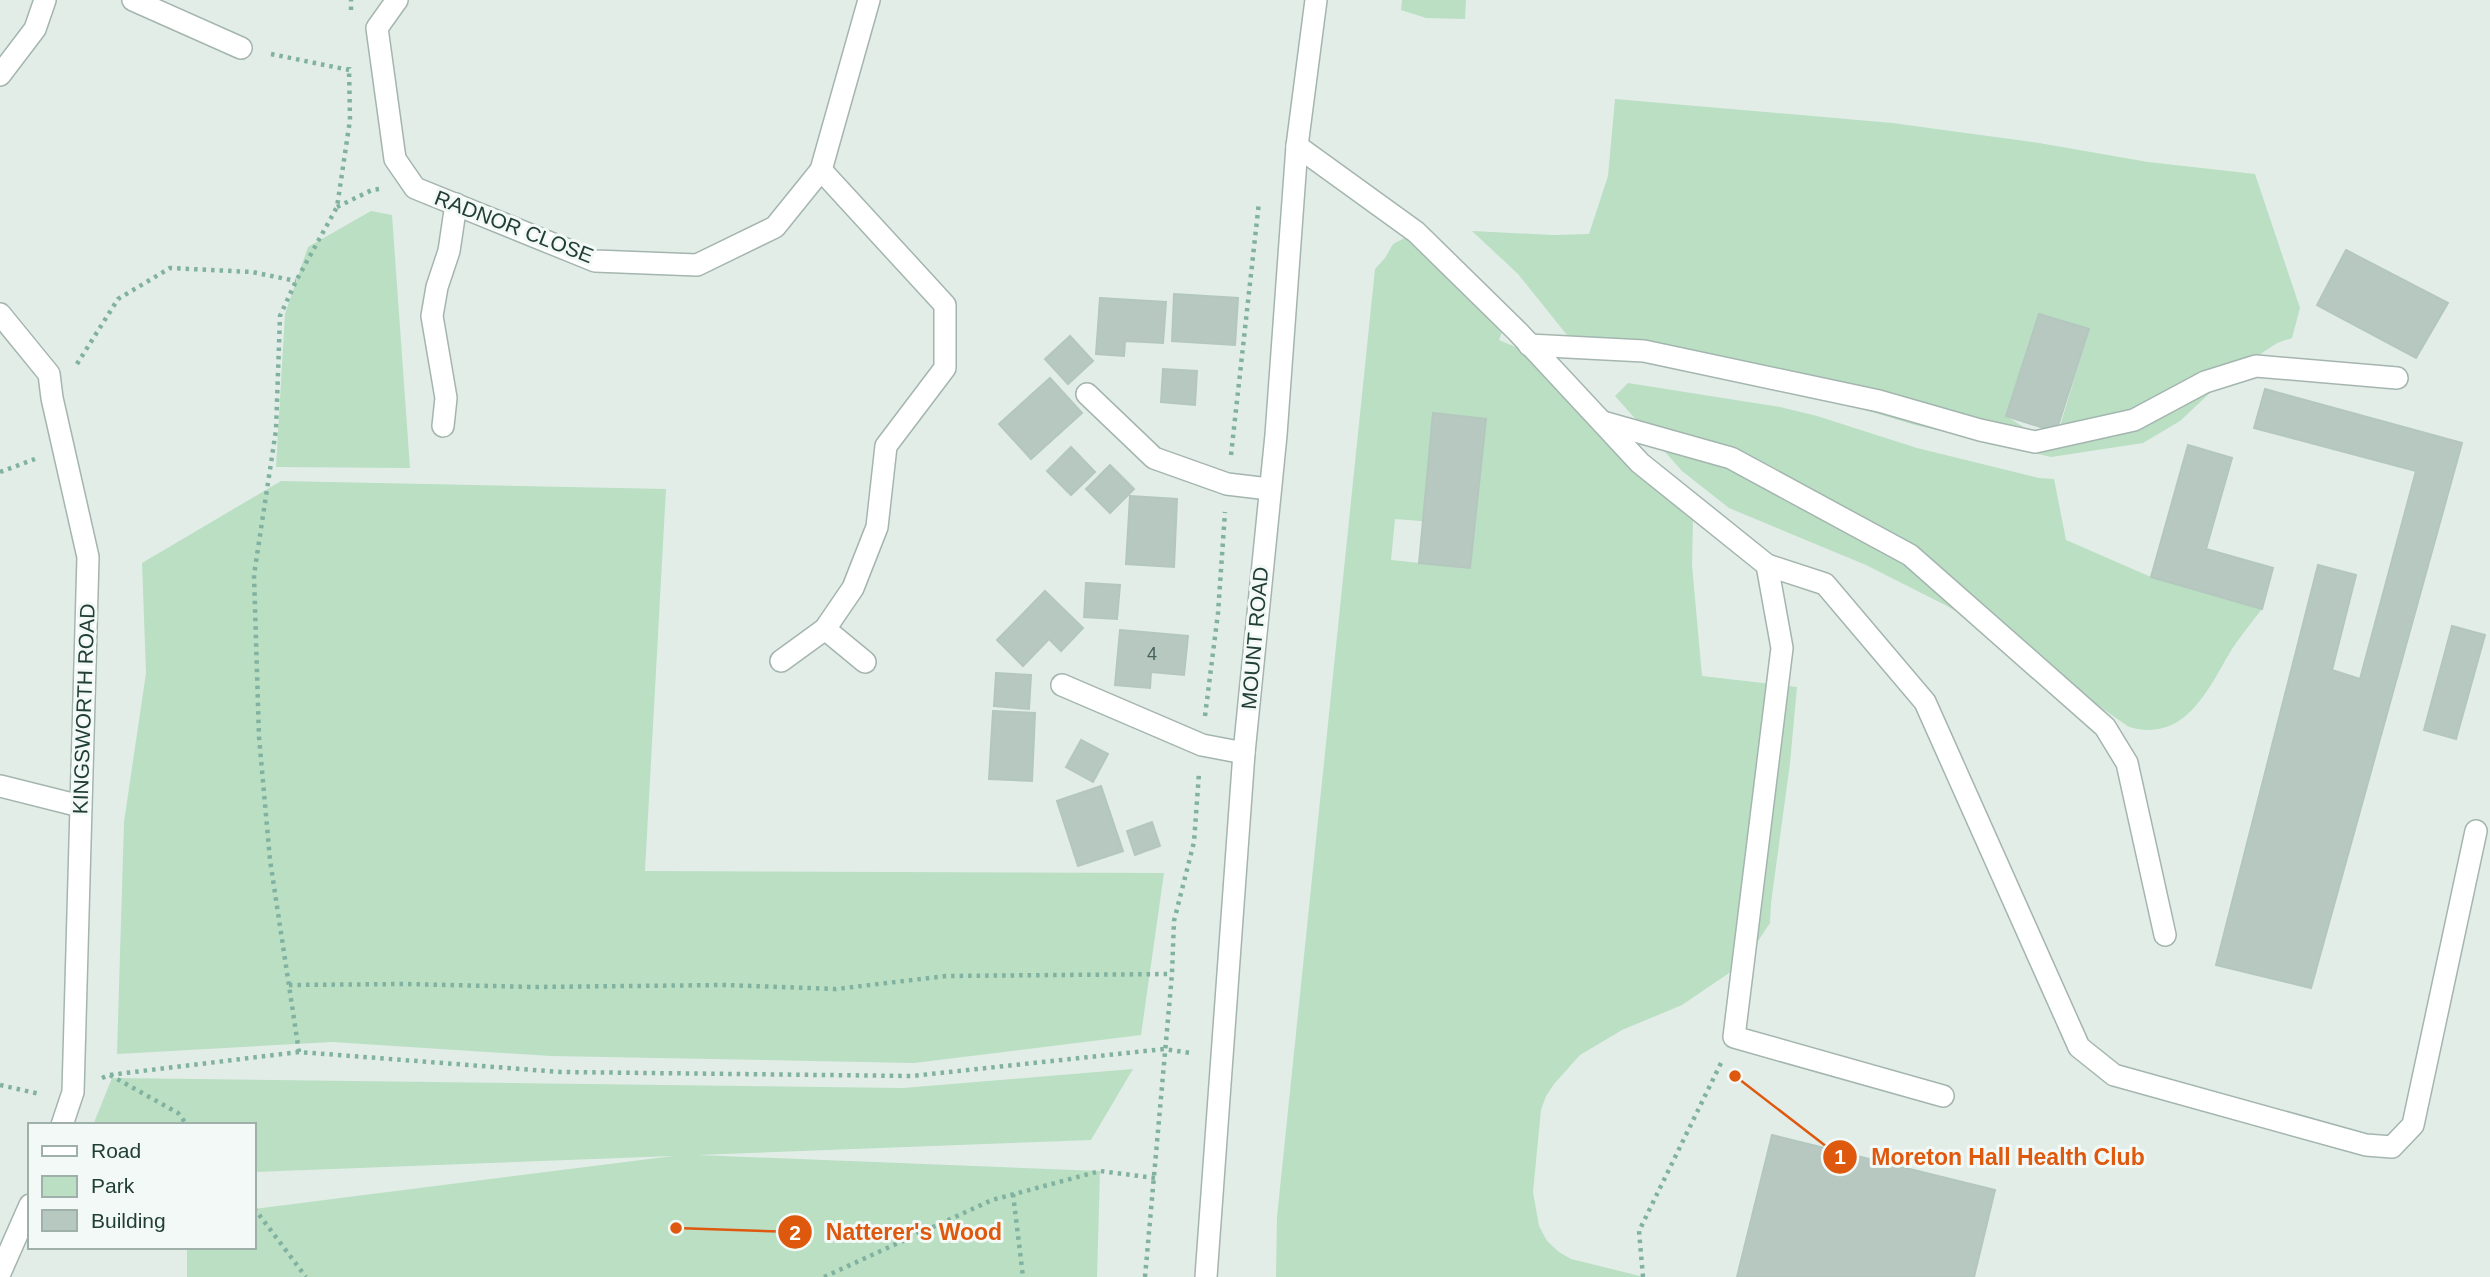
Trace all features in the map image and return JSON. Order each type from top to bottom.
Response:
[{"type":"street","points":[[0,75],[36,29],[46,0]]},
{"type":"street","points":[[133,0],[241,48]]},
{"type":"street","name":"RADNOR CLOSE","points":[[397,0],[377,28],[395,159],[415,188],[596,261],[697,265],[775,227],[821,170],[869,0]]},
{"type":"street","name":"MOUNT ROAD","points":[[1206,1277],[1244,753],[1297,146],[1316,0]]},
{"type":"street","points":[[1297,146],[1416,232],[1530,345],[1640,463],[1767,565],[1825,584],[1925,702],[2079,1047],[2114,1075],[2366,1145],[2392,1147],[2413,1125],[2476,831]]},
{"type":"street","points":[[781,661],[825,629],[853,588],[877,527],[886,446],[945,368],[946,305],[821,170]]},
{"type":"street","points":[[443,426],[446,398],[432,316],[437,287],[449,251],[456,204]]},
{"type":"street","name":"KINGSWORTH ROAD","points":[[0,314],[49,374],[88,557],[87,676],[71,1096],[63,1123]]},
{"type":"street","points":[[1530,345],[1644,351],[1879,401],[1980,430],[2035,442],[2134,420],[2205,382],[2256,366],[2397,378]]},
{"type":"street","points":[[1087,394],[1154,458],[1227,484],[1269,489]]},
{"type":"street","points":[[1601,421],[1731,458],[1910,555],[2105,727],[2127,763],[2165,935]]},
{"type":"street","points":[[1767,565],[1782,648],[1734,1037],[1943,1096]]},
{"type":"street","points":[[825,629],[865,662]]},
{"type":"street","points":[[1062,685],[1202,745],[1244,753]]},
{"type":"street","points":[[0,786],[80,806]]},
{"type":"street","points":[[0,1273],[28,1210]]},
{"type":"path","points":[[351,0],[351,12]]},
{"type":"path","points":[[241,48],[349,70]]},
{"type":"path","points":[[299,1052],[270,860],[259,737],[254,575],[276,430],[280,316],[337,207],[350,120],[349,59]]},
{"type":"path","points":[[337,207],[372,190],[415,188]]},
{"type":"path","points":[[1145,1277],[1172,974],[1174,921],[1194,842],[1202,745],[1218,613],[1227,484],[1259,199]]},
{"type":"path","points":[[52,398],[88,351],[118,299],[170,268],[252,272],[296,281]]},
{"type":"path","points":[[289,985],[724,985],[836,989],[946,976],[1172,974]]},
{"type":"path","points":[[1643,1277],[1639,1231],[1734,1037]]},
{"type":"path","points":[[0,1085],[71,1096],[109,1075],[299,1052],[561,1072],[912,1076],[1164,1049],[1221,1057]]},
{"type":"path","points":[[109,1075],[178,1113],[186,1123]]},
{"type":"path","points":[[824,1277],[992,1200],[1100,1171],[1154,1178]]},
{"type":"path","points":[[1013,1194],[1023,1277]]},
{"type":"path","points":[[256,1211],[306,1277]]},
{"type":"green space","points":[[1402,0],[1466,0],[1465,19],[1426,18],[1401,10]]},
{"type":"green space","points":[[1615,99],[1892,123],[2039,143],[2148,162],[2255,174],[2300,308],[2292,338],[2277,343],[2229,375],[2180,421],[2143,443],[2051,457],[1915,425],[1792,388],[1591,353],[1567,335],[1518,274],[1472,231],[1589,234],[1608,176]],"holes":[[[2039,314],[2089,330],[2054,446],[2006,416]]]},
{"type":"green space","points":[[371,211],[392,215],[410,468],[276,467],[285,314],[308,247]]},
{"type":"green space","points":[[1416,232],[1507,318],[1499,340],[1546,360],[1693,518],[1692,565],[1702,676],[1797,687],[1770,923],[1748,956],[1732,971],[1682,1005],[1622,1030],[1580,1055],[1554,1084],[1541,1110],[1533,1192],[1539,1226],[1547,1241],[1571,1259],[1644,1277],[1276,1277],[1277,1217],[1375,269],[1393,244]],"holes":[[[1444,415],[1486,419],[1470,568],[1391,560],[1395,519],[1433,522]]]},
{"type":"green space","points":[[1628,383],[1780,407],[1917,448],[2039,478],[2054,479],[2066,540],[2151,577],[2262,609],[2235,644],[2193,709],[2166,727],[2149,730],[2129,727],[1988,629],[1945,605],[1866,565],[1729,508],[1682,471],[1615,396]]},
{"type":"green space","points":[[281,481],[666,489],[645,871],[1164,873],[1141,1035],[914,1063],[551,1056],[332,1042],[117,1054],[124,822],[146,673],[142,563]]},
{"type":"green space","points":[[1133,1069],[1091,1140],[698,1155],[1100,1171],[1097,1277],[187,1277],[187,1249],[256,1249],[256,1209],[673,1156],[256,1172],[256,1123],[94,1123],[112,1078],[903,1088]]},
{"type":"building","points":[[2346,250],[2448,303],[2416,358],[2317,305]]},
{"type":"building","points":[[1174,294],[1238,298],[1235,345],[1172,341]]},
{"type":"building","points":[[1100,298],[1166,302],[1163,343],[1125,341],[1124,356],[1096,354]]},
{"type":"building","points":[[2039,314],[2089,329],[2056,432],[2006,416]]},
{"type":"building","points":[[1070,336],[1093,361],[1068,384],[1045,359]]},
{"type":"building","points":[[1163,369],[1197,371],[1195,405],[1161,402]]},
{"type":"building","points":[[1050,378],[1082,413],[1031,459],[999,424]]},
{"type":"building","points":[[2265,389],[2462,443],[2311,988],[2216,965],[2318,565],[2356,575],[2332,670],[2360,679],[2416,471],[2254,428]]},
{"type":"building","points":[[1433,413],[1486,419],[1470,568],[1419,563]]},
{"type":"building","points":[[2188,445],[2232,458],[2206,549],[2273,568],[2262,609],[2151,577]]},
{"type":"building","points":[[1071,447],[1095,472],[1071,495],[1047,471]]},
{"type":"building","points":[[1110,465],[1134,489],[1110,513],[1086,489]]},
{"type":"building","points":[[1130,496],[1177,499],[1174,567],[1126,564]]},
{"type":"building","points":[[1086,583],[1120,585],[1117,619],[1084,617]]},
{"type":"building","points":[[1045,591],[1083,628],[1061,651],[1049,639],[1023,666],[997,640]]},
{"type":"building","points":[[2452,626],[2485,635],[2456,739],[2424,730]]},
{"type":"building","points":[[1120,630],[1188,636],[1184,675],[1151,672],[1150,688],[1115,685]]},
{"type":"building","points":[[996,673],[1031,675],[1029,709],[994,706]]},
{"type":"building","points":[[993,711],[1035,713],[1032,781],[989,779]]},
{"type":"building","points":[[1081,740],[1108,754],[1093,782],[1066,767]]},
{"type":"building","points":[[1101,786],[1123,851],[1078,866],[1057,801]]},
{"type":"building","points":[[1152,822],[1160,846],[1135,855],[1127,831]]},
{"type":"building","points":[[1772,1135],[1995,1190],[1974,1277],[1737,1277]]},
{"type":"place","name":"Moreton Hall Health Club","points":[[1735,1076]]},
{"type":"place","name":"Natterer's Wood","points":[[676,1228]]}]
